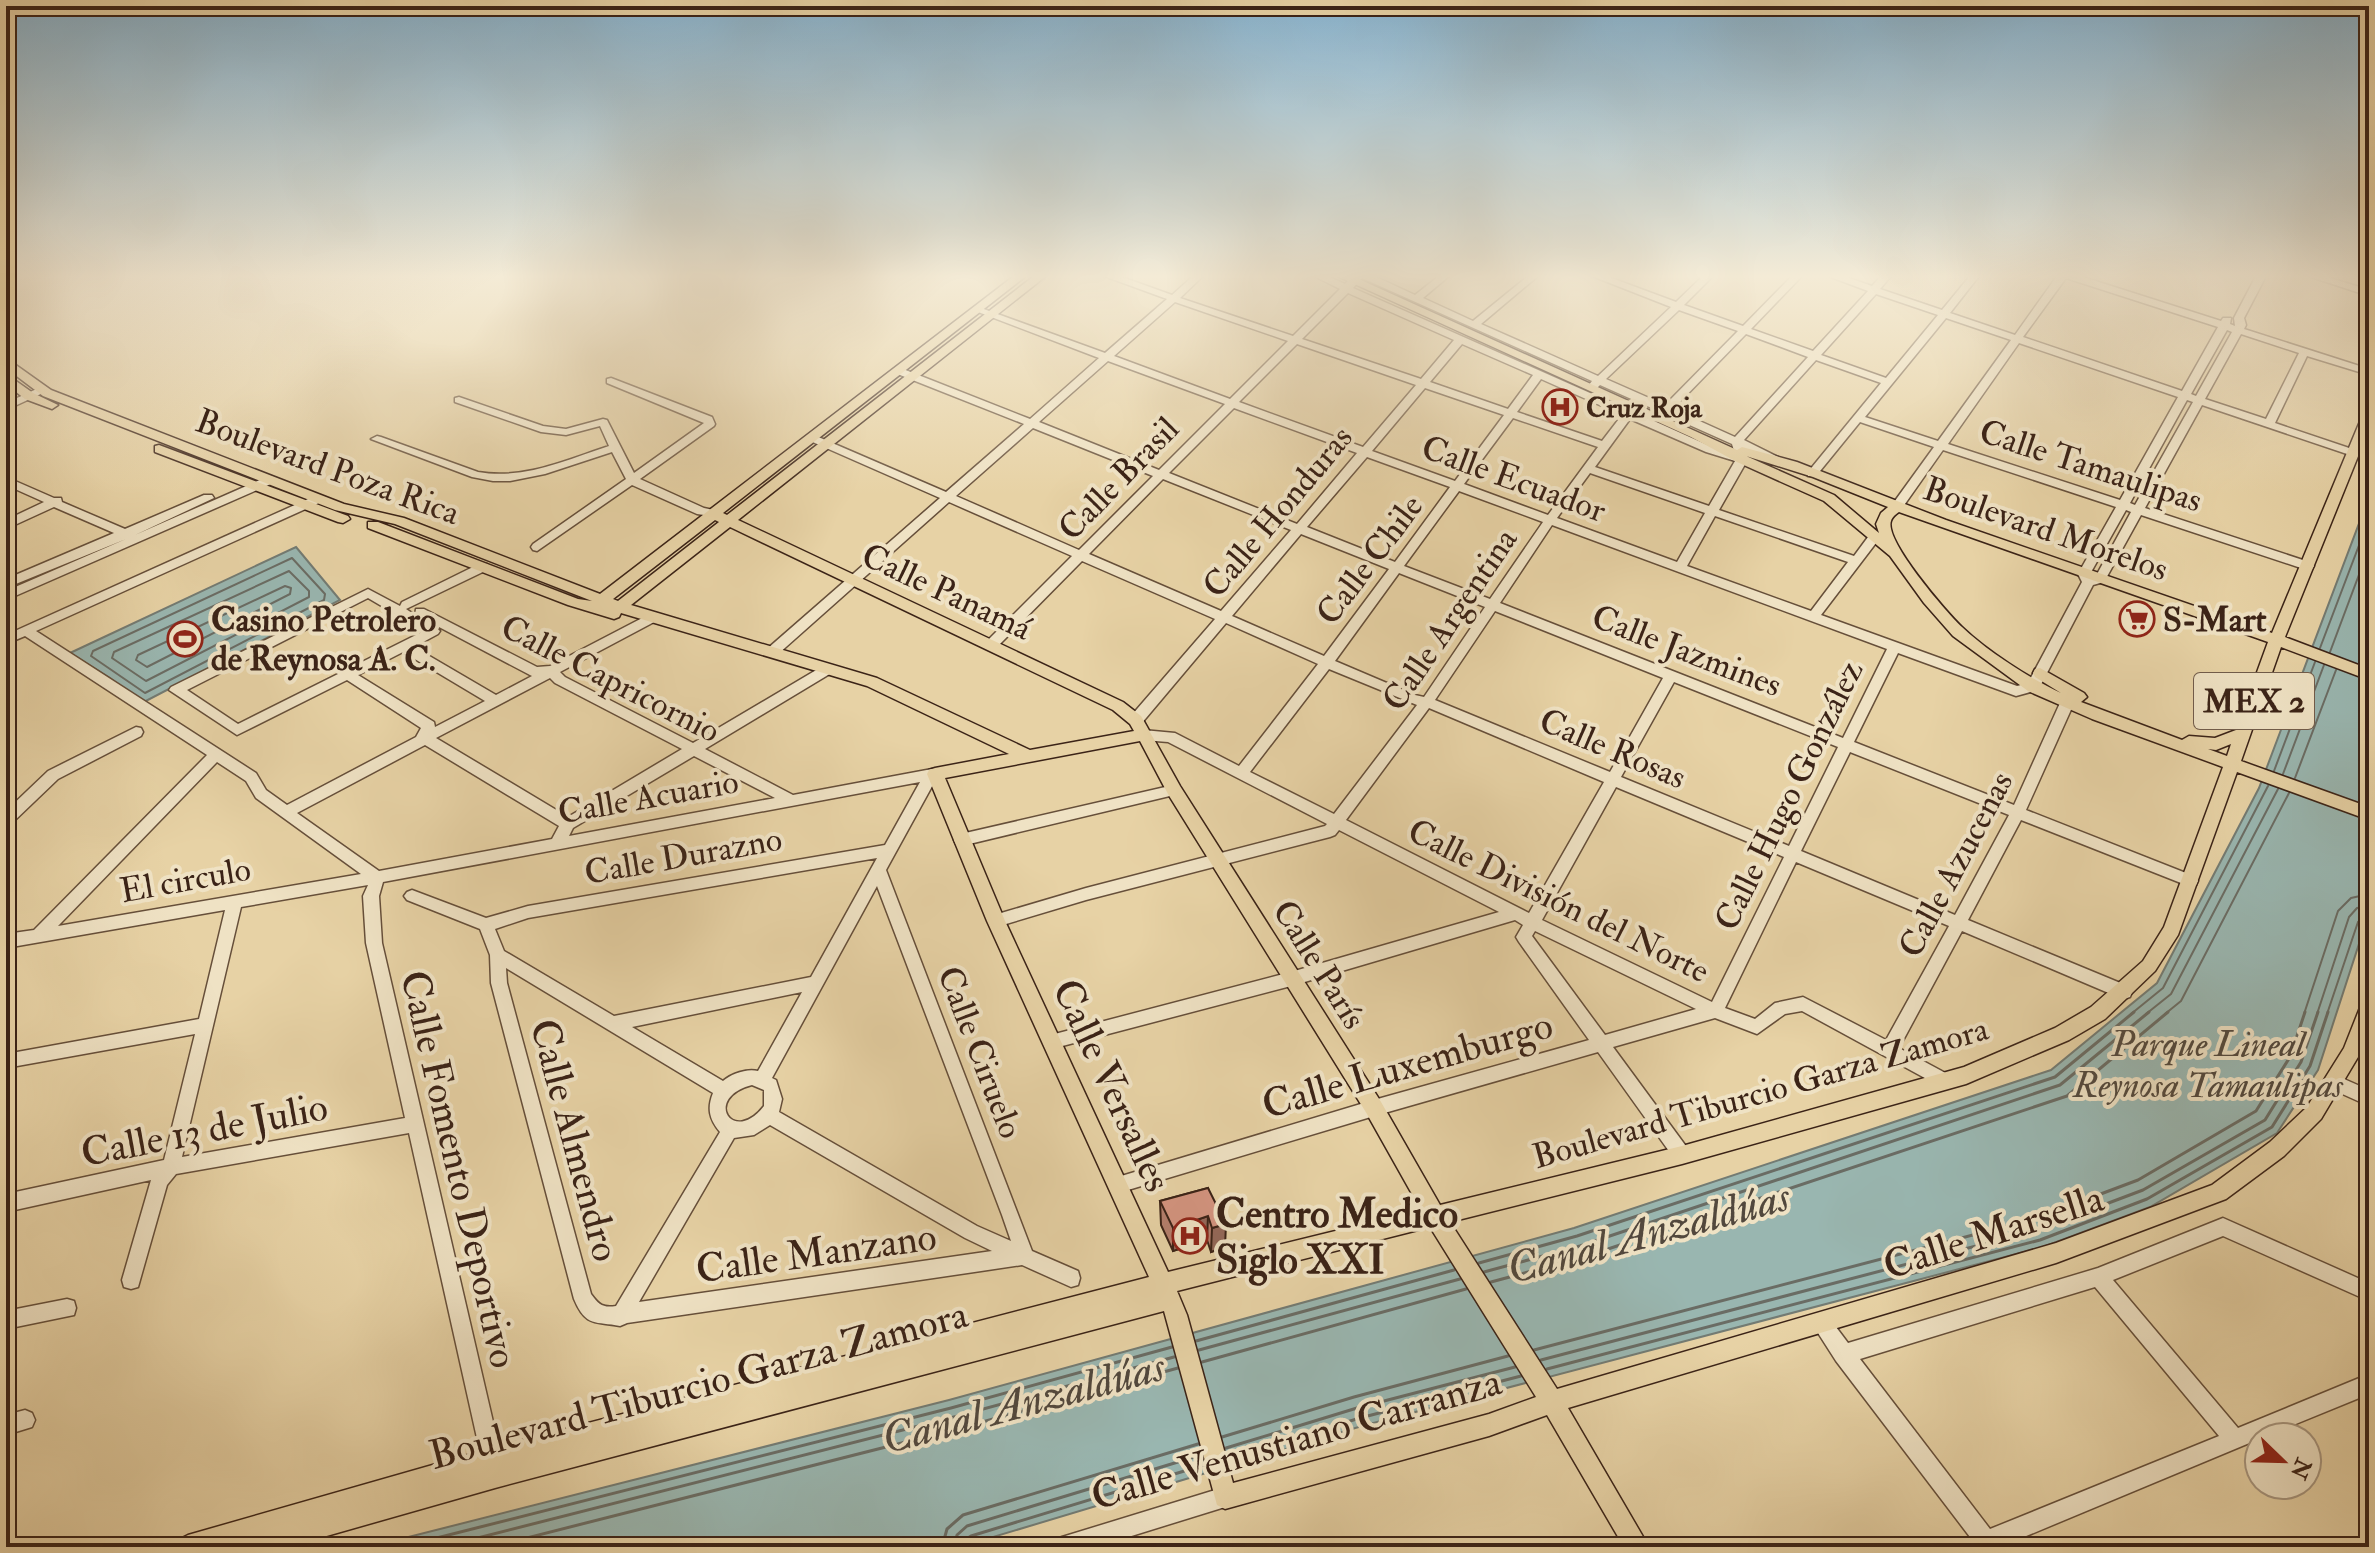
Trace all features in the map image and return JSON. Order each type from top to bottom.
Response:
[{"type":"main road","points":[[598,604],[928,348]]},
{"type":"main road","points":[[616,610],[950,348]]},
{"type":"main road","name":"Boulevard Morelos","points":[[1512,348],[1595,384],[1630,410],[1737,450],[1817,491],[1895,553],[1929,600],[1958,632],[2067,703],[2369,814]]},
{"type":"main road","name":"Boulevard Poza Rica","points":[[7,368],[32,390],[257,482],[312,502],[399,521],[598,604]]},
{"type":"main road","name":"MEX 2","points":[[2277,638],[2369,414]]},
{"type":"main road","name":"Boulevard Morelos","points":[[1737,450],[1774,458],[1896,508],[2091,578],[2277,638],[2369,675]]},
{"type":"main road","name":"Boulevard Poza Rica","points":[[312,502],[331,516],[385,528],[483,567],[616,610],[772,652],[897,692],[1030,757]]},
{"type":"main road","points":[[1895,553],[1883,524],[1896,508]]},
{"type":"main road","name":"Calle Panamá","points":[[714,514],[1118,706],[1140,728]]},
{"type":"main road","name":"Boulevard Tiburcio Garza Zamora","points":[[188,1547],[1170,1300],[1945,1081],[2062,1034],[2098,1013],[2124,992],[2161,951],[2191,881],[2277,638]]},
{"type":"main road","points":[[2036,680],[2192,743],[2216,744],[2241,734]]},
{"type":"main road","name":"Calle Acuario","points":[[934,774],[1030,757],[1140,728]]},
{"type":"main road","name":"Calle París","points":[[1140,728],[1217,861],[1374,1108],[1439,1222],[1552,1402],[1637,1547]]},
{"type":"main road","name":"Calle Versalles","points":[[934,774],[996,921],[1170,1300],[1222,1488]]},
{"type":"main road","name":"Calle Marsella","points":[[1552,1402],[2056,1253],[2219,1192],[2277,1149],[2314,1113],[2352,1052],[2369,1006]]},
{"type":"main road","name":"Boulevard Tiburcio Garza Zamora","points":[[247,1547],[580,1437],[1097,1300],[1170,1300]]},
{"type":"main road","name":"Calle Venustiano Carranza","points":[[1222,1488],[1489,1425],[1552,1402]]},
{"type":"street","name":"Calle Ecuador","points":[[1082,348],[2016,691],[2036,680]]},
{"type":"street","points":[[772,652],[1118,348]]},
{"type":"street","name":"Calle Brasil","points":[[991,645],[1284,348]]},
{"type":"street","points":[[1321,348],[1605,446]]},
{"type":"street","name":"Calle Honduras","points":[[1140,728],[1224,616],[1453,348]]},
{"type":"street","name":"Boulevard Morelos","points":[[1482,348],[1539,375],[1630,410]]},
{"type":"street","name":"Boulevard Morelos","points":[[1522,348],[1595,384],[1666,410],[1737,450]]},
{"type":"street","points":[[1595,384],[1632,348]]},
{"type":"street","points":[[1666,410],[1727,348]]},
{"type":"street","points":[[1794,348],[1887,382]]},
{"type":"street","points":[[1679,569],[1713,511],[1737,450],[1822,348]]},
{"type":"street","points":[[1812,474],[1915,348]]},
{"type":"street","points":[[1896,508],[2010,348]]},
{"type":"street","points":[[2045,348],[2354,453]]},
{"type":"street","points":[[2036,680],[2091,578],[2122,505],[2211,348]]},
{"type":"street","points":[[2091,578],[2139,510],[2226,348]]},
{"type":"street","points":[[2296,348],[2369,372]]},
{"type":"street","points":[[2315,348],[2369,365]]},
{"type":"street","points":[[2269,424],[2304,352]]},
{"type":"street","name":"Calle Jazmines","points":[[899,371],[2191,881]]},
{"type":"street","name":"Calle Chile","points":[[1241,773],[1539,375]]},
{"type":"street","points":[[537,547],[711,421],[611,381]]},
{"type":"street","points":[[6,399],[32,390]]},
{"type":"street","points":[[6,407],[32,390]]},
{"type":"street","points":[[459,400],[541,429],[566,432],[603,422],[613,448],[632,480],[714,514]]},
{"type":"street","name":"Calle Argentina","points":[[1339,823],[1630,410]]},
{"type":"street","name":"Calle Tamaulipas","points":[[1858,418],[2308,566]]},
{"type":"street","name":"Calle Rosas","points":[[812,438],[1413,700],[1427,702],[2124,992]]},
{"type":"street","points":[[377,439],[476,475],[497,478],[522,476],[613,448]]},
{"type":"street","points":[[1589,469],[1854,560]]},
{"type":"street","points":[[6,481],[132,536]]},
{"type":"street","points":[[6,596],[132,536],[257,482]]},
{"type":"street","points":[[6,525],[57,501]]},
{"type":"street","points":[[6,640],[312,502]]},
{"type":"street","points":[[6,584],[132,536]]},
{"type":"street","points":[[1812,618],[1875,536]]},
{"type":"street","name":"Calle Capricornio","points":[[483,567],[406,605],[535,672],[551,671],[560,680],[792,800]]},
{"type":"street","points":[[368,593],[434,631],[404,647],[237,730],[176,690],[368,593]]},
{"type":"street","points":[[288,811],[551,671],[644,616]]},
{"type":"street","points":[[26,631],[251,777],[261,794],[375,876]]},
{"type":"street","points":[[404,647],[494,700]]},
{"type":"street","name":"Calle Hugo González","points":[[1715,1011],[1894,648]]},
{"type":"street","points":[[557,843],[568,824],[828,669]]},
{"type":"street","points":[[348,675],[429,726],[423,737]]},
{"type":"street","points":[[1671,676],[1524,937],[1682,1155]]},
{"type":"street","name":"Calle Azucenas","points":[[1889,1050],[2018,813],[2067,703]]},
{"type":"street","name":"Calle División del Norte","points":[[1140,728],[1170,737],[1515,914],[1715,1011],[1757,1027],[1781,1008],[1803,1004],[1945,1081]]},
{"type":"street","points":[[6,820],[53,775],[136,732]]},
{"type":"street","points":[[423,737],[568,824]]},
{"type":"street","points":[[38,935],[216,754]]},
{"type":"street","points":[[762,1079],[934,774]]},
{"type":"street","name":"Calle Acuario","points":[[375,876],[934,774]]},
{"type":"street","points":[[961,840],[1174,790]]},
{"type":"street","points":[[996,921],[1086,894],[1330,831],[1339,823]]},
{"type":"street","name":"Calle Durazno","points":[[486,925],[528,912],[891,850]]},
{"type":"street","name":"Calle Ciruelo","points":[[879,871],[1011,1215],[1022,1256]]},
{"type":"street","name":"El circulo","points":[[8,945],[38,935],[375,876]]},
{"type":"street","name":"Calle Fomento Deportivo","points":[[375,876],[371,896],[374,943],[493,1468]]},
{"type":"street","points":[[412,896],[486,925]]},
{"type":"street","points":[[131,1280],[159,1181],[171,1167],[235,901]]},
{"type":"street","points":[[1051,1042],[1291,979],[1515,914]]},
{"type":"street","name":"Calle Almendro","points":[[486,925],[498,955],[499,983],[583,1299],[592,1311],[603,1317],[620,1317]]},
{"type":"street","points":[[498,955],[723,1090]]},
{"type":"street","points":[[615,1023],[814,983]]},
{"type":"street","name":"Calle Luxemburgo","points":[[1118,1185],[1715,1011]]},
{"type":"street","points":[[6,1061],[204,1025]]},
{"type":"street","points":[[744,1078],[762,1079],[770,1085],[774,1095],[769,1115],[757,1126],[744,1131],[730,1130],[720,1123],[715,1112],[723,1090],[744,1078]]},
{"type":"street","points":[[2335,1083],[2369,1098]]},
{"type":"street","points":[[769,1115],[971,1232],[1071,1278]]},
{"type":"street","name":"Calle 13 de Julio","points":[[6,1203],[171,1167],[415,1124]]},
{"type":"street","points":[[620,1317],[730,1130]]},
{"type":"street","points":[[1843,1354],[2098,1277],[2223,1227],[2369,1292]]},
{"type":"street","name":"Calle Manzano","points":[[620,1317],[1022,1256]]},
{"type":"street","points":[[2098,1277],[2235,1439]]},
{"type":"street","points":[[6,1320],[67,1308]]},
{"type":"street","points":[[1820,1322],[1983,1545],[2369,1384]]},
{"type":"street","name":"Calle Venustiano Carranza","points":[[1062,1547],[1222,1488]]},
{"type":"water","name":"Parque Lineal Reynosa Tamaulipas","points":[[2369,497],[2369,913],[2318,1070],[2277,1133],[2150,1207],[2043,1247],[1362,1426],[960,1547],[369,1547],[949,1400],[1574,1228],[2051,1070],[2157,983],[2259,788]]},
{"type":"water","name":"Casino Petrolero de Reynosa A. C.","points":[[296,547],[340,600],[142,703],[70,653]]},
{"type":"building","points":[[1208,1188],[1226,1224],[1212,1228],[1208,1216],[1173,1228],[1160,1201]]},
{"type":"place","name":"Cruz Roja","points":[[1560,407]]},
{"type":"place","name":"S-Mart","points":[[2137,619]]},
{"type":"place","name":"Casino Petrolero de Reynosa A. C.","points":[[185,639]]},
{"type":"place","name":"Centro Medico Siglo XXI","points":[[1190,1236]]},
{"type":"water label","name":"Canal Anzaldúas","points":[[1648,1232]]},
{"type":"water label","name":"Canal Anzaldúas","points":[[1023,1402]]}]
